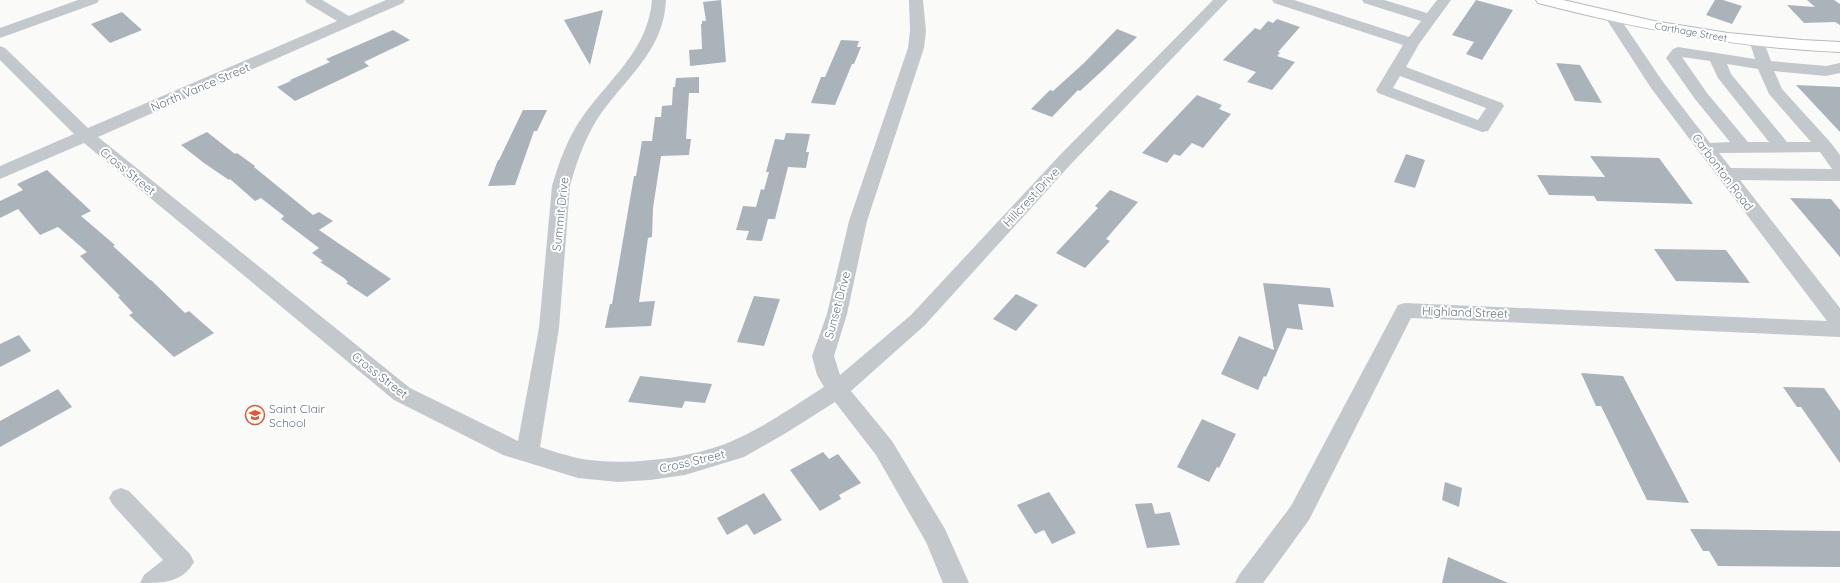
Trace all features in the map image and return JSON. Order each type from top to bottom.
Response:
[{"type":"main road","name":"Carthage Street","points":[[1544,0],[1612,17],[1691,33],[1758,43],[1840,47]]},
{"type":"street","points":[[0,33],[92,0]]},
{"type":"street","points":[[312,0],[349,22]]},
{"type":"street","name":"North Vance Street","points":[[0,173],[398,0]]},
{"type":"street","name":"Summit Drive","points":[[526,453],[549,328],[561,186],[567,164],[590,119],[648,42],[655,27],[660,8],[659,0]]},
{"type":"street","name":"Sunset Drive","points":[[916,0],[918,31],[916,48],[858,222],[837,314],[823,356],[828,375],[837,390],[884,448],[936,537],[956,583]]},
{"type":"street","name":"Hillcrest Drive","points":[[837,390],[918,320],[1065,160],[1221,0]]},
{"type":"street","points":[[1279,0],[1412,44]]},
{"type":"street","points":[[1369,0],[1430,19]]},
{"type":"street","points":[[1396,69],[1496,106],[1482,127],[1384,90],[1396,69],[1412,44],[1444,0]]},
{"type":"street","name":"Carbonton Road","points":[[1612,17],[1657,85],[1840,323]]},
{"type":"street","points":[[1758,43],[1764,65],[1775,91],[1825,147],[1840,168]]},
{"type":"street","name":"Cross Street","points":[[0,51],[86,136],[402,394],[511,448],[559,463],[598,471],[618,472],[650,470],[685,465],[736,450],[778,427],[837,390]]},
{"type":"street","points":[[1744,148],[1701,96],[1674,58],[1678,52],[1764,65],[1826,71],[1840,68]]},
{"type":"street","points":[[1716,58],[1724,75],[1782,147]]},
{"type":"street","points":[[1704,148],[1825,147]]},
{"type":"street","points":[[1725,174],[1840,175]]},
{"type":"street","name":"Highland Street","points":[[1248,583],[1300,513],[1405,310],[1840,329]]},
{"type":"street","points":[[121,498],[181,562],[153,583]]},
{"type":"building","points":[[721,0],[726,62],[690,66],[689,50],[702,49],[701,24],[702,21],[706,21],[703,2]]},
{"type":"building","points":[[1476,0],[1513,10],[1482,60],[1466,54],[1474,42],[1452,35]]},
{"type":"building","points":[[1715,0],[1723,0],[1742,6],[1732,24],[1706,15]]},
{"type":"building","points":[[1807,0],[1834,0],[1840,4],[1840,25],[1835,22],[1804,23],[1787,5],[1815,7]]},
{"type":"building","points":[[603,10],[590,65],[564,20]]},
{"type":"building","points":[[122,12],[142,30],[110,43],[91,24]]},
{"type":"building","points":[[1277,19],[1300,27],[1278,52],[1280,53],[1277,56],[1295,62],[1272,90],[1247,82],[1256,72],[1223,60],[1255,28],[1260,30],[1268,21],[1273,23]]},
{"type":"building","points":[[1117,29],[1137,37],[1080,91],[1078,90],[1052,117],[1031,109],[1050,90],[1053,91],[1084,63]]},
{"type":"building","points":[[393,30],[410,40],[364,62],[369,66],[295,101],[277,87],[330,62],[326,59]]},
{"type":"building","points":[[841,40],[859,41],[857,47],[861,47],[854,64],[852,64],[835,105],[811,103],[821,77],[825,77]]},
{"type":"building","points":[[1556,63],[1580,65],[1602,103],[1575,101]]},
{"type":"building","points":[[699,77],[699,93],[689,93],[686,139],[691,139],[689,155],[661,156],[653,208],[652,237],[648,238],[639,302],[655,301],[651,326],[605,328],[610,304],[612,304],[634,176],[636,176],[642,141],[652,141],[655,117],[661,117],[662,106],[672,105],[673,87],[675,87],[676,78]]},
{"type":"building","points":[[1796,85],[1840,87],[1840,132]]},
{"type":"building","points":[[1197,95],[1222,105],[1219,109],[1231,114],[1203,148],[1192,143],[1180,156],[1174,154],[1167,163],[1142,153]]},
{"type":"building","points":[[523,110],[547,110],[537,131],[534,131],[515,185],[488,186],[498,160]]},
{"type":"building","points":[[207,132],[235,154],[237,153],[255,166],[254,167],[313,215],[319,212],[333,221],[319,230],[391,279],[367,297],[346,283],[348,282],[344,278],[320,262],[323,261],[312,253],[319,248],[281,219],[284,216],[261,198],[255,201],[230,179],[229,180],[204,163],[181,145]]},
{"type":"building","points":[[786,133],[810,134],[806,152],[809,152],[806,168],[788,167],[775,219],[768,219],[762,241],[746,240],[749,231],[736,230],[743,206],[756,207],[761,189],[764,190],[769,172],[766,172],[775,139],[784,140]]},
{"type":"building","points":[[1406,154],[1425,160],[1415,188],[1394,182]]},
{"type":"building","points":[[1590,156],[1659,158],[1693,204],[1597,201],[1594,196],[1549,195],[1537,175],[1605,177]]},
{"type":"building","points":[[47,170],[91,211],[81,216],[115,245],[113,246],[185,313],[189,311],[214,333],[174,357],[129,315],[133,313],[118,297],[120,296],[80,256],[87,252],[58,227],[40,235],[18,209],[0,218],[0,201],[23,190],[17,184]]},
{"type":"building","points":[[1110,190],[1138,202],[1106,239],[1110,241],[1085,268],[1056,253],[1098,208],[1095,206]]},
{"type":"building","points":[[1790,198],[1831,199],[1840,210],[1840,257]]},
{"type":"building","points":[[1654,249],[1726,250],[1750,283],[1676,281]]},
{"type":"building","points":[[1263,283],[1330,288],[1334,307],[1298,304],[1303,330],[1287,328],[1266,377],[1264,376],[1258,390],[1221,374],[1239,336],[1274,350]]},
{"type":"building","points":[[1016,294],[1038,305],[1016,331],[993,319]]},
{"type":"building","points":[[754,296],[780,299],[764,346],[737,342]]},
{"type":"building","points":[[19,335],[31,351],[0,367],[0,344]]},
{"type":"building","points":[[1581,373],[1623,376],[1689,503],[1647,500],[1601,406],[1596,406]]},
{"type":"building","points":[[640,376],[712,384],[705,403],[685,401],[682,408],[628,402]]},
{"type":"building","points":[[1783,387],[1824,388],[1840,411],[1840,463],[1801,407],[1797,407]]},
{"type":"building","points":[[58,389],[72,407],[0,447],[0,421]]},
{"type":"building","points":[[1202,419],[1236,434],[1219,468],[1217,467],[1209,482],[1177,467]]},
{"type":"building","points":[[823,452],[829,459],[838,454],[861,483],[839,495],[841,499],[820,511],[790,470]]},
{"type":"building","points":[[1445,482],[1462,488],[1459,507],[1442,500]]},
{"type":"building","points":[[1049,492],[1076,533],[1052,544],[1044,530],[1035,534],[1017,505]]},
{"type":"building","points":[[764,493],[782,520],[754,535],[747,524],[727,535],[717,518]]},
{"type":"building","points":[[1152,503],[1155,514],[1170,512],[1180,545],[1147,548],[1135,504]]},
{"type":"building","points":[[1690,529],[1840,531],[1840,567],[1718,566],[1709,551],[1703,551]]},
{"type":"building","points":[[1448,557],[1508,583],[1442,583]]},
{"type":"place","name":"Saint Clair School","points":[[255,415]]}]
